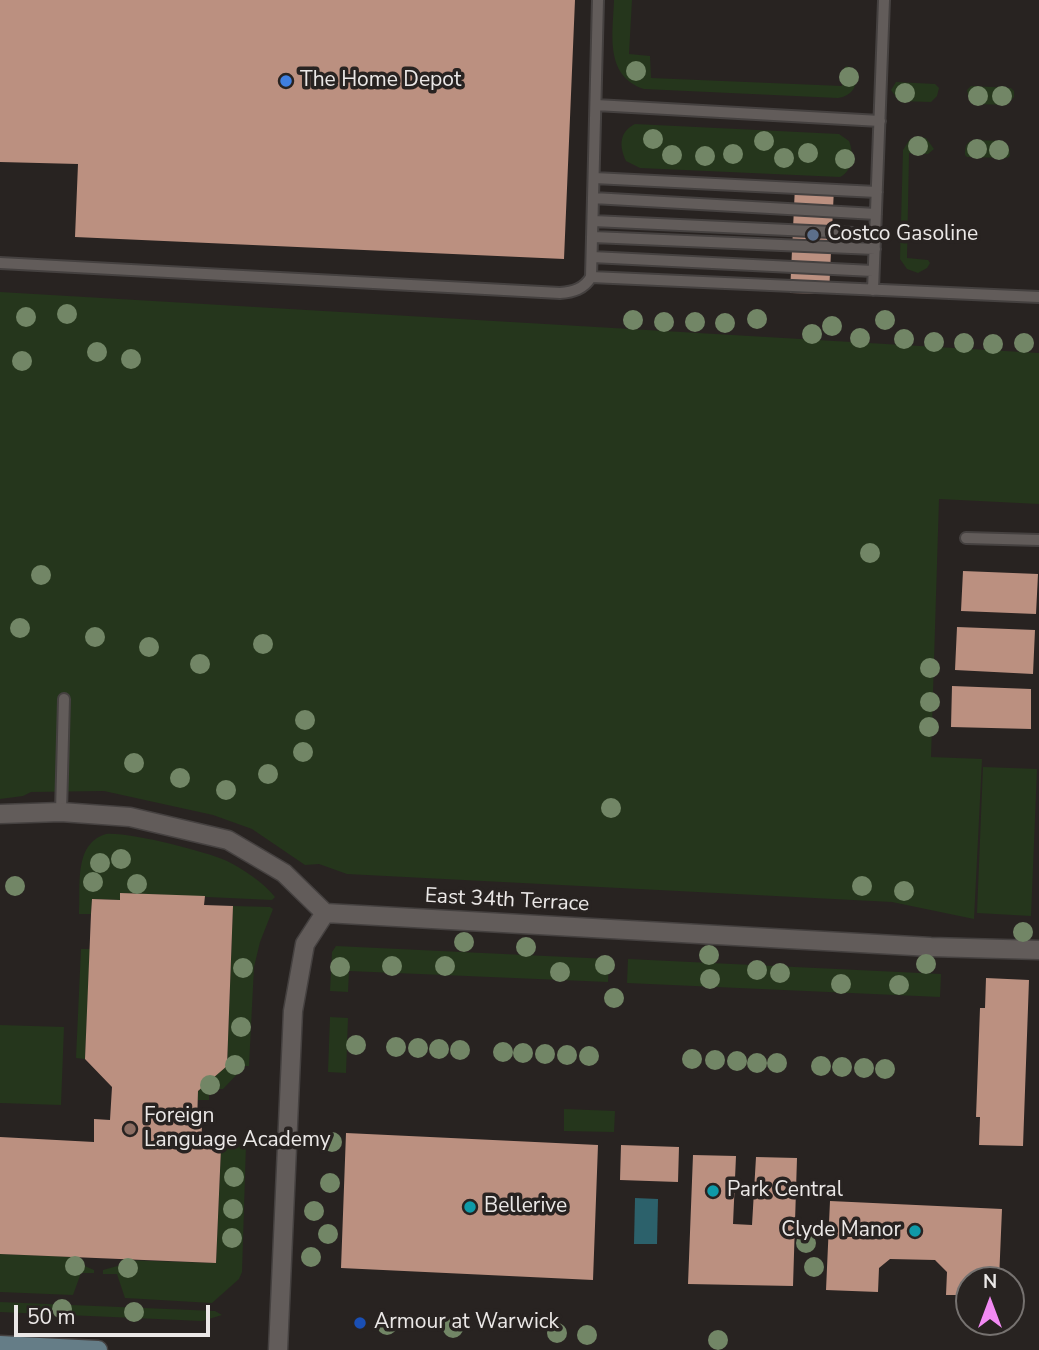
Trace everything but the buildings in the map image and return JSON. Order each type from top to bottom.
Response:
[{"type":"main road","points":[[0,1345],[98,1350]]},
{"type":"street","points":[[0,814],[61,812],[130,817],[228,840],[284,873],[325,913],[305,944],[293,1012],[278,1350]]},
{"type":"street","name":"East 34th Terrace","points":[[325,913],[931,947],[1039,950]]},
{"type":"lane","points":[[0,263],[572,292],[582,287],[591,277],[598,0]]},
{"type":"lane","points":[[873,290],[884,0]]},
{"type":"lane","points":[[596,105],[880,121]]},
{"type":"lane","points":[[594,178],[877,192]]},
{"type":"lane","points":[[593,198],[876,214]]},
{"type":"lane","points":[[593,220],[875,234]]},
{"type":"lane","points":[[593,237],[874,249]]},
{"type":"lane","points":[[592,257],[873,271]]},
{"type":"lane","points":[[591,277],[1039,298]]},
{"type":"lane","points":[[967,538],[1039,540]]},
{"type":"lane","points":[[61,812],[64,699]]},
{"type":"green space","points":[[614,0],[632,0],[629,54],[650,56],[651,78],[842,86],[844,68],[847,66],[855,71],[855,86],[847,95],[838,98],[644,89],[631,83],[617,64],[613,39]]},
{"type":"green space","points":[[896,82],[935,84],[939,88],[937,96],[931,102],[899,101],[891,90]]},
{"type":"green space","points":[[971,86],[1011,88],[1014,97],[1007,105],[975,104],[969,99],[967,90]]},
{"type":"green space","points":[[635,124],[839,134],[849,141],[851,161],[848,171],[840,177],[640,168],[626,161],[622,150],[623,135]]},
{"type":"green space","points":[[926,138],[934,149],[928,154],[909,153],[907,258],[928,260],[930,263],[918,273],[907,269],[900,259],[903,150],[910,139]]},
{"type":"green space","points":[[974,140],[1002,141],[1009,147],[1010,156],[967,157],[967,145]]},
{"type":"green space","points":[[0,292],[1039,353],[1039,504],[939,499],[931,757],[982,759],[974,919],[892,902],[347,874],[319,864],[305,865],[252,829],[213,815],[104,791],[31,792],[23,796],[0,799]]},
{"type":"green space","points":[[983,767],[1037,769],[1031,916],[977,913]]},
{"type":"green space","points":[[106,834],[149,839],[227,861],[246,872],[275,897],[272,900],[121,893],[120,900],[92,899],[91,914],[79,914],[83,856],[95,839]]},
{"type":"green space","points":[[233,906],[273,909],[254,967],[249,1066],[245,1066],[223,1089],[213,1089],[209,1093],[209,1100],[198,1100],[198,1091],[227,1065]]},
{"type":"green space","points":[[336,946],[609,959],[608,982],[349,971],[348,992],[330,991],[332,952]]},
{"type":"green space","points":[[81,949],[90,949],[85,1059],[76,1058]]},
{"type":"green space","points":[[628,959],[941,974],[940,997],[627,983]]},
{"type":"green space","points":[[330,1017],[348,1018],[346,1073],[328,1072]]},
{"type":"green space","points":[[0,1025],[64,1027],[61,1105],[0,1103]]},
{"type":"green space","points":[[564,1109],[615,1111],[614,1132],[564,1131]]},
{"type":"green space","points":[[201,1143],[246,1144],[242,1272],[239,1279],[212,1303],[125,1298],[117,1274],[103,1274],[103,1270],[121,1265],[122,1260],[216,1263],[221,1148],[201,1147]]},
{"type":"green space","points":[[0,1254],[78,1257],[78,1263],[94,1270],[94,1273],[81,1273],[73,1295],[0,1292]]},
{"type":"green space","points":[[0,1302],[215,1311],[222,1315],[202,1321],[0,1312]]},
{"type":"water","points":[[635,1198],[658,1199],[657,1244],[634,1244]]},
{"type":"place","name":"The Home Depot","points":[[286,81]]},
{"type":"place","name":"Costco Gasoline","points":[[813,235]]},
{"type":"place","name":"Foreign Language Academy","points":[[130,1129]]},
{"type":"place","name":"Park Central","points":[[713,1191]]},
{"type":"place","name":"Bellerive","points":[[470,1207]]},
{"type":"place","name":"Clyde Manor","points":[[915,1231]]},
{"type":"place","name":"Armour at Warwick","points":[[360,1323]]}]
